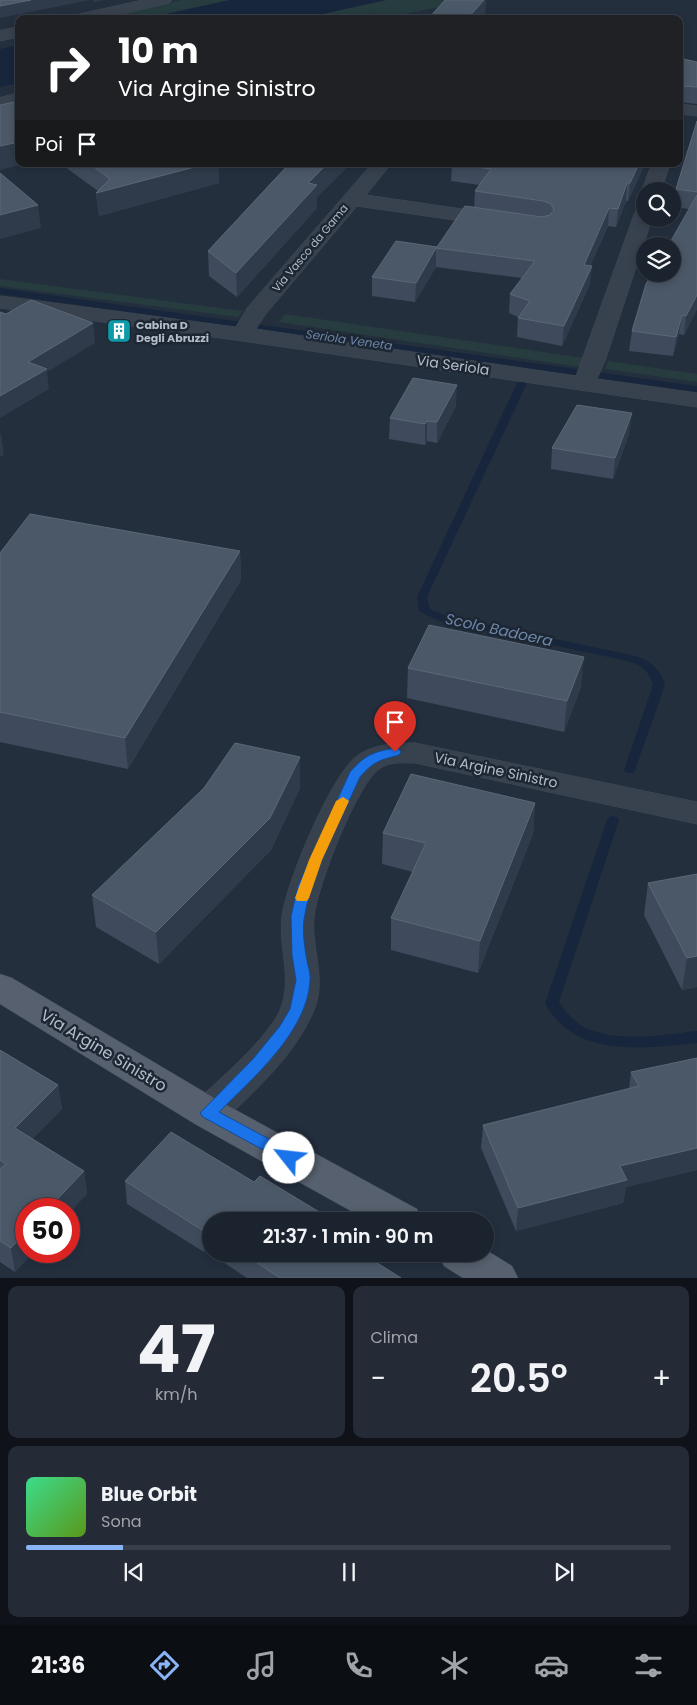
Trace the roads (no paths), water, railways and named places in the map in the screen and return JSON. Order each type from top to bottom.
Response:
[{"type":"main road","name":"Via Argine Sinistro","points":[[0,988],[208,1113],[388,1212]]},
{"type":"main road","points":[[471,1262],[498,1278]]},
{"type":"street","points":[[96,15],[164,0]]},
{"type":"street","points":[[0,36],[15,33]]},
{"type":"street","points":[[0,102],[15,99]]},
{"type":"street","name":"Via Vasco da Gama","points":[[248,325],[379,167]]},
{"type":"street","points":[[655,182],[660,167]]},
{"type":"street","points":[[351,199],[511,223]]},
{"type":"street","points":[[588,374],[640,227]]},
{"type":"street","name":"Via Seriola","points":[[0,302],[248,325],[588,374],[697,400]]},
{"type":"street","name":"Via Argine Sinistro","points":[[208,1113],[258,1063],[285,1030],[297,1009],[303,980],[298,955],[298,916],[305,886],[355,775],[365,763],[377,756],[395,752],[415,753],[697,813]]},
{"type":"water","points":[[230,0],[386,0],[318,15],[161,15]]},
{"type":"water","points":[[15,46],[15,84],[0,87],[0,49]]},
{"type":"waterway","name":"Seriola Veneta","points":[[0,291],[697,389]]},
{"type":"waterway","name":"Scolo Badoera","points":[[522,383],[422,597],[425,611],[443,619],[631,658],[644,663],[654,672],[659,685],[630,770]]},
{"type":"waterway","name":"Scolo Badoera","points":[[613,820],[552,1003],[564,1020],[579,1031],[597,1038],[637,1042],[697,1037]]},
{"type":"place","name":"Cabina D Degli Abruzzi","points":[[119,331]]}]
